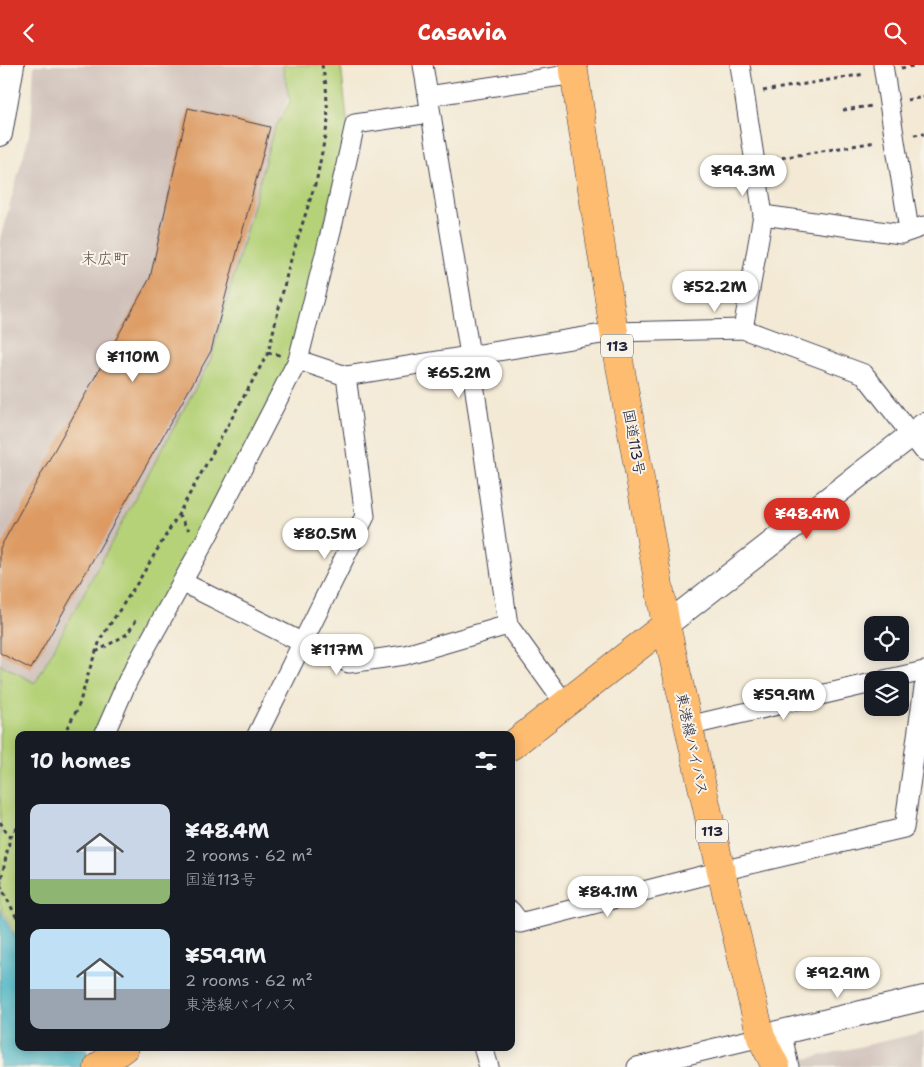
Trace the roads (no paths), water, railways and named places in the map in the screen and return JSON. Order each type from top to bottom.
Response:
[{"type":"highway","name":"国道113号","points":[[574,70],[614,332],[666,625]]},
{"type":"highway","points":[[515,743],[666,625]]},
{"type":"highway","name":"東港線バイパス","points":[[666,625],[720,871],[761,1037],[776,1067]]},
{"type":"highway","name":"東港線バイパス","points":[[758,1067],[761,1037]]},
{"type":"highway","points":[[99,1067],[120,1051]]},
{"type":"street","points":[[0,134],[12,65]]},
{"type":"street","points":[[423,65],[470,355],[508,625],[565,704]]},
{"type":"street","points":[[740,65],[763,215],[743,329]]},
{"type":"street","points":[[763,215],[901,233],[917,228],[895,139],[884,68]]},
{"type":"street","points":[[106,731],[128,680],[182,582],[298,360],[333,223],[355,124],[574,70]]},
{"type":"street","points":[[298,360],[346,377],[614,332],[743,329],[864,374],[920,437],[666,625]]},
{"type":"street","points":[[259,731],[365,516],[346,377]]},
{"type":"street","points":[[182,582],[303,643],[349,663],[405,655],[508,625]]},
{"type":"street","points":[[909,674],[924,671]]},
{"type":"street","points":[[688,726],[864,685]]},
{"type":"street","points":[[515,916],[520,923],[720,871],[904,828],[924,687]]},
{"type":"street","points":[[638,1067],[924,998]]},
{"type":"street","points":[[761,1037],[784,1044],[789,1067]]},
{"type":"street","points":[[484,1051],[489,1067]]},
{"type":"water","points":[[0,909],[15,937],[15,1051],[86,1051],[94,1067],[0,1067]]},
{"type":"district","name":"末広町","points":[[105,258]]}]
